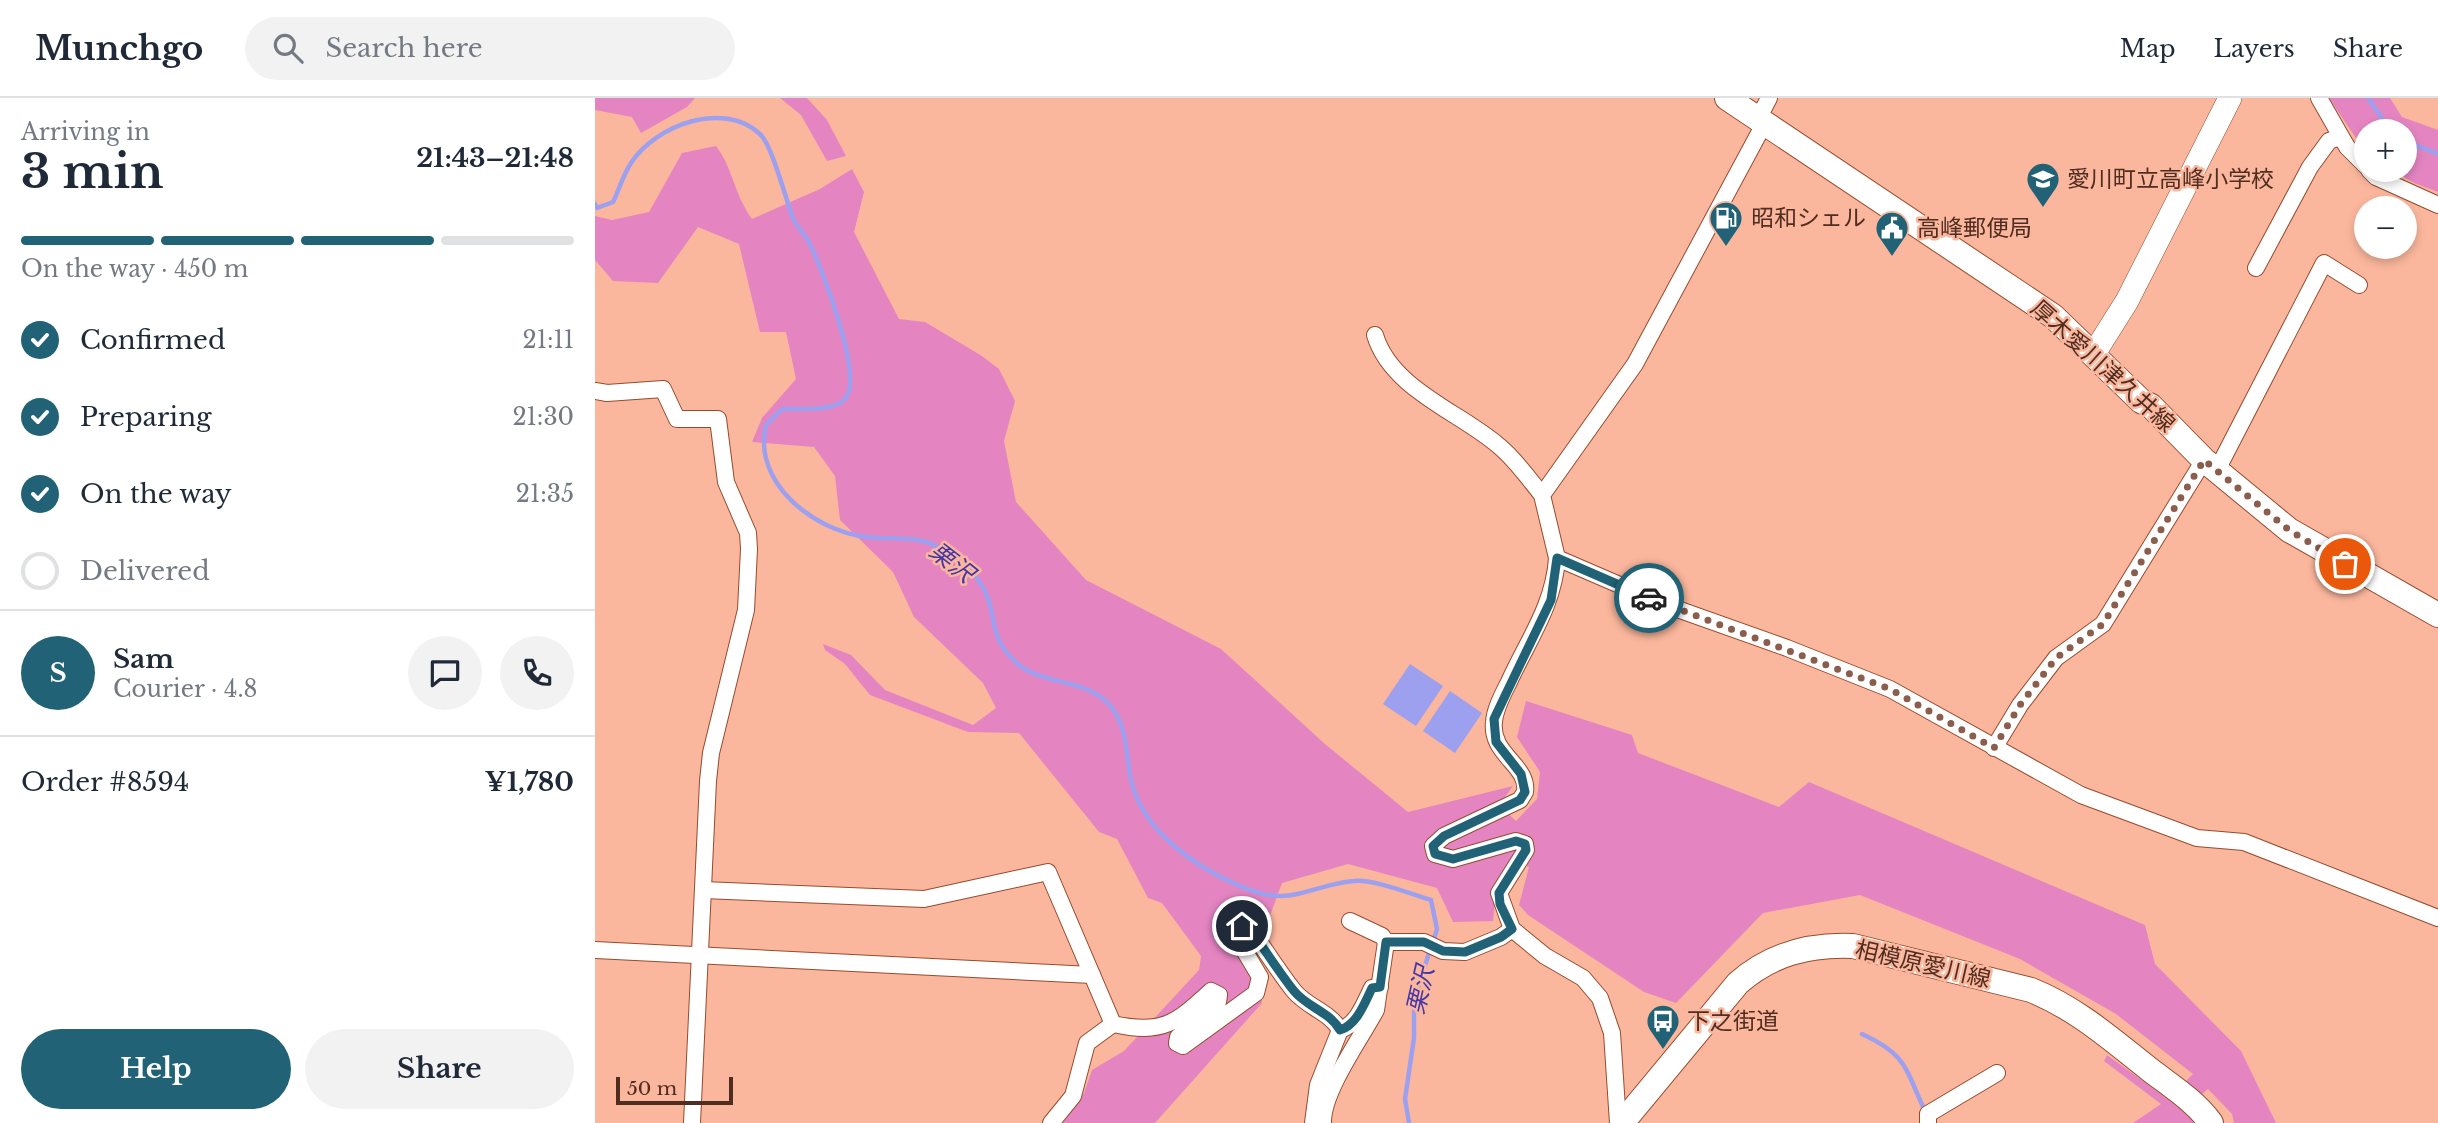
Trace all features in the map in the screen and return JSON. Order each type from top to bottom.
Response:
[{"type":"main road","name":"厚木愛川津久井線","points":[[1727,98],[1764,114],[2053,316],[2141,401],[2151,406],[2210,465],[2289,530],[2438,615]]},
{"type":"main road","name":"相模原愛川線","points":[[1620,1123],[1738,983],[1754,969],[1773,958],[1832,945],[1853,946],[2031,989],[2054,999],[2078,1013],[2186,1097],[2211,1123]]},
{"type":"street","points":[[2093,355],[2127,301],[2230,98]]},
{"type":"street","points":[[2319,98],[2340,137],[2354,152]]},
{"type":"street","points":[[1542,495],[1635,364],[1764,114]]},
{"type":"street","points":[[2256,268],[2310,167],[2329,141],[2340,137]]},
{"type":"street","points":[[2387,182],[2438,205]]},
{"type":"street","points":[[1994,748],[2020,705],[2056,658],[2103,624],[2288,346],[2324,263],[2359,285]]},
{"type":"street","points":[[1375,335],[1390,362],[1403,377],[1498,445],[1542,495],[1557,558],[1551,600],[1494,719],[1496,742],[1521,774],[1525,792],[1520,800],[1444,836],[1433,846],[1435,854],[1453,859],[1516,841],[1525,844],[1526,850],[1499,893],[1500,904],[1512,929],[1545,956],[1583,978],[1600,998],[1612,1033],[1620,1123]]},
{"type":"street","points":[[595,391],[607,393],[663,389],[677,419],[719,419],[726,482],[748,533],[746,610],[711,753],[692,1123]]},
{"type":"street","points":[[1557,558],[1666,606],[1787,648],[1890,689],[2081,795],[2175,832],[2197,838],[2244,842],[2438,918]]},
{"type":"street","points":[[703,890],[924,899],[1048,872],[1113,1024]]},
{"type":"street","points":[[1323,1123],[1324,1111],[1334,1087],[1376,1010],[1380,987],[1386,942],[1382,936],[1350,921]]},
{"type":"street","points":[[1051,1123],[1073,1096],[1087,1043],[1113,1024],[1163,1027],[1182,1017],[1211,991],[1216,991],[1219,995],[1217,1002],[1178,1037],[1177,1042],[1183,1046],[1257,993],[1260,977],[1238,940],[1237,930],[1242,926],[1249,928],[1294,991],[1308,1006],[1336,1022],[1340,1030],[1318,1085],[1313,1123]]},
{"type":"street","points":[[1386,942],[1424,942],[1443,951],[1465,952],[1501,937],[1512,929]]},
{"type":"street","points":[[595,950],[1092,975]]},
{"type":"street","points":[[1340,1030],[1346,1028],[1362,1009],[1372,988],[1380,987]]},
{"type":"street","points":[[1928,1123],[1929,1114],[1997,1073]]},
{"type":"shaded area","points":[[595,98],[695,98],[687,107],[641,133],[632,117],[595,110]]},
{"type":"shaded area","points":[[780,98],[807,98],[827,120],[846,156],[827,161],[801,115]]},
{"type":"shaded area","points":[[2329,98],[2390,98],[2402,117],[2408,119],[2354,119],[2354,135]]},
{"type":"shaded area","points":[[2417,122],[2438,130],[2438,192],[2414,183],[2417,182]]},
{"type":"shaded area","points":[[716,146],[752,219],[820,189],[852,169],[864,192],[854,232],[899,319],[925,322],[982,356],[999,369],[1015,401],[1004,441],[1016,502],[1086,580],[1221,649],[1325,744],[1408,812],[1513,786],[1499,805],[1516,821],[1537,799],[1540,772],[1517,737],[1526,701],[1632,735],[1638,753],[1779,807],[1809,782],[2145,925],[2155,964],[2241,1051],[2276,1123],[2234,1123],[2232,1114],[2208,1089],[2186,1108],[2196,1123],[2133,1123],[2161,1104],[2104,1061],[2107,1055],[2168,1099],[2193,1074],[2116,1014],[2020,959],[1860,895],[1763,913],[1676,1003],[1644,992],[1528,915],[1519,905],[1529,867],[1511,861],[1495,898],[1493,921],[1453,922],[1437,888],[1348,864],[1282,883],[1265,929],[1252,954],[1262,1003],[1155,1123],[1063,1123],[1084,1093],[1092,1070],[1124,1051],[1199,970],[1201,956],[1162,903],[1148,898],[1117,839],[1099,832],[1019,733],[968,732],[870,695],[845,664],[825,650],[823,644],[851,655],[885,690],[973,725],[996,708],[983,683],[914,617],[893,572],[840,520],[835,476],[814,447],[752,442],[762,418],[796,379],[786,332],[760,332],[739,244],[698,227],[658,283],[613,281],[595,260],[595,216],[612,220],[649,212],[682,153]]},
{"type":"water","points":[[1410,664],[1443,686],[1416,726],[1383,704]]},
{"type":"water","points":[[1450,691],[1482,713],[1455,753],[1423,731]]},
{"type":"waterway","points":[[2368,98],[2383,119]]},
{"type":"waterway","name":"栗沢","points":[[595,204],[597,208],[613,202],[626,172],[642,149],[673,128],[710,118],[728,119],[745,124],[760,134],[774,161],[793,218],[808,241],[823,276],[839,321],[849,365],[850,383],[847,396],[842,401],[827,407],[782,409],[766,425],[764,446],[768,466],[791,500],[826,525],[847,533],[930,543],[941,548],[970,571],[986,592],[1001,644],[1019,665],[1030,672],[1093,692],[1113,709],[1123,733],[1134,792],[1141,807],[1174,846],[1202,867],[1246,889],[1276,896],[1362,881],[1431,900],[1437,929],[1433,942]]},
{"type":"waterway","points":[[2417,146],[2438,154]]},
{"type":"waterway","name":"栗沢","points":[[1409,1123],[1405,1099],[1414,1038],[1414,1000],[1430,950]]},
{"type":"waterway","points":[[1862,1034],[1897,1057],[1925,1111]]},
{"type":"way so far","points":[[1649,598],[1890,689],[1994,748],[2020,705],[2056,658],[2103,624],[2204,460],[2263,511],[2322,552],[2345,564]]},
{"type":"place","name":"愛川町立高峰小学校","points":[[2043,209]]},
{"type":"place","name":"昭和シェル","points":[[1726,248]]},
{"type":"place","name":"高峰郵便局","points":[[1892,258]]},
{"type":"place","name":"下之街道","points":[[1663,1051]]},
{"type":"route","points":[[1242,926],[1249,928],[1294,991],[1308,1006],[1336,1022],[1340,1030],[1346,1028],[1362,1009],[1372,988],[1380,987],[1386,942],[1424,942],[1443,951],[1465,952],[1501,937],[1512,929],[1500,904],[1499,893],[1526,850],[1525,844],[1516,841],[1453,859],[1441,858],[1435,854],[1433,846],[1436,840],[1520,800],[1525,792],[1525,780],[1496,742],[1493,733],[1494,719],[1503,694],[1551,600],[1556,584],[1557,558],[1649,598]]}]
